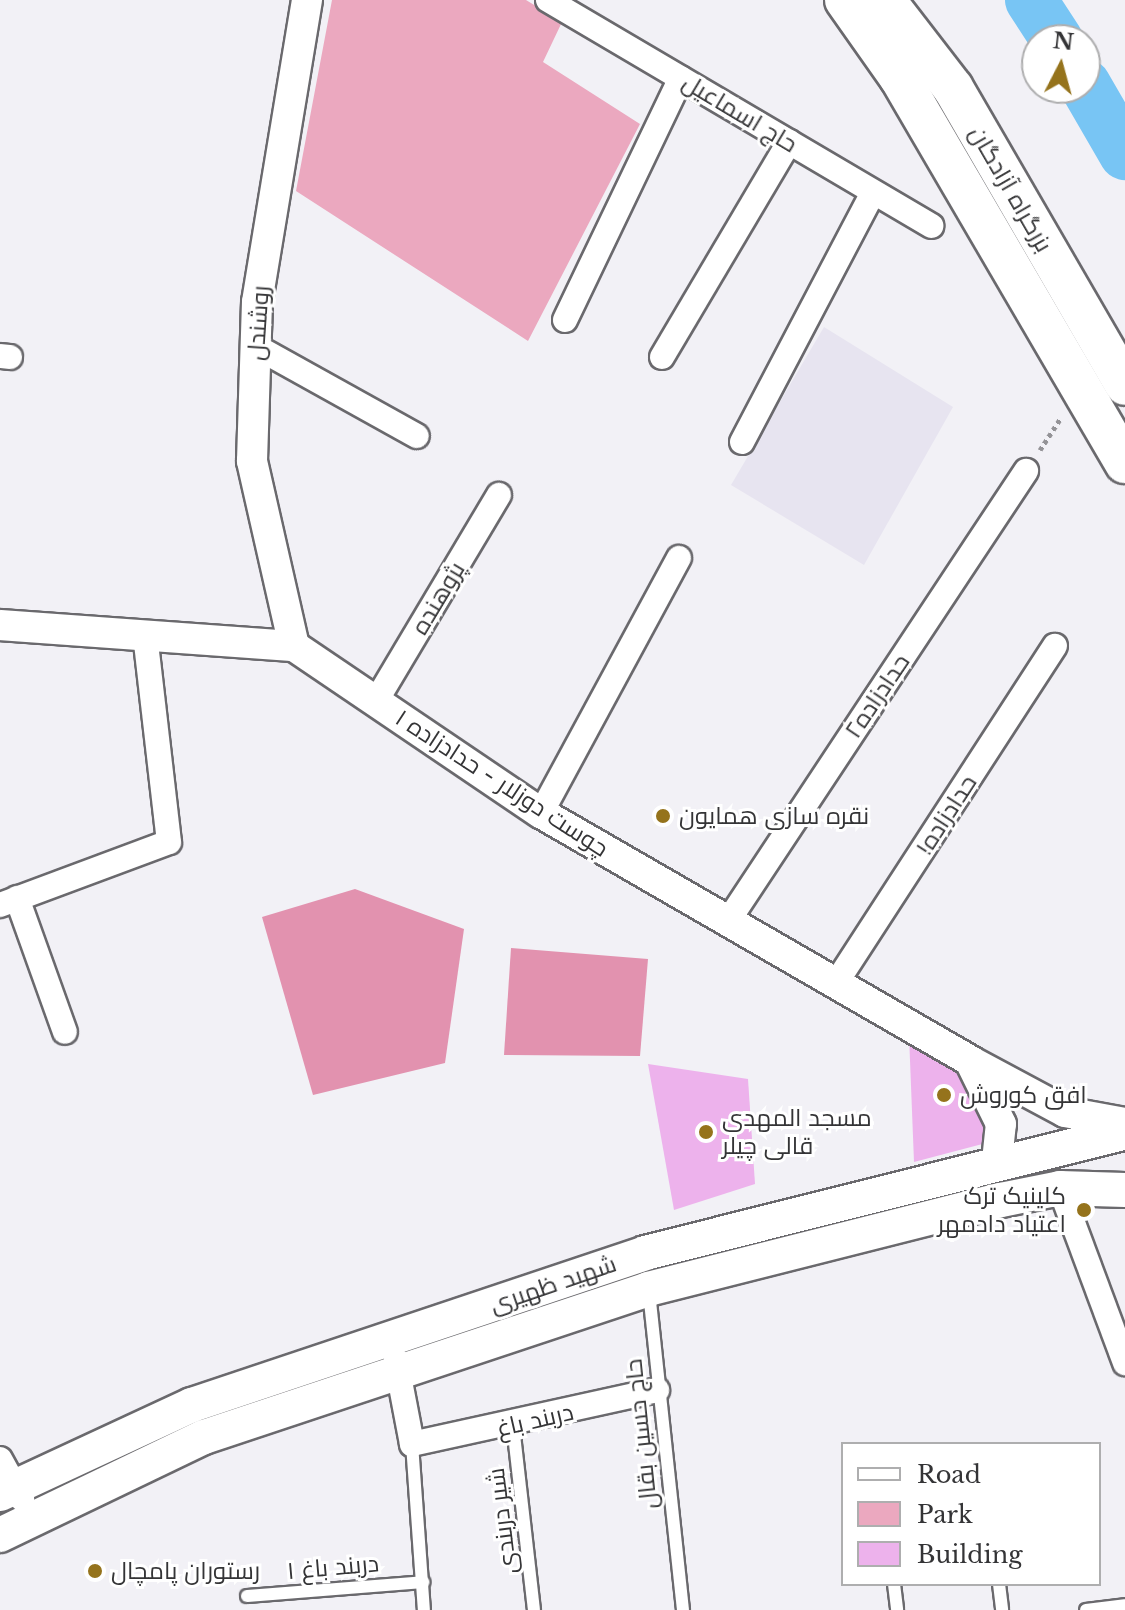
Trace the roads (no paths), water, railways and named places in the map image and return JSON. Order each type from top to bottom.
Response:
[{"type":"highway","points":[[845,0],[900,78],[1125,463]]},
{"type":"highway","name":"بزرگراه آزادگان","points":[[885,0],[953,88],[1125,385]]},
{"type":"main road","name":"شهید ظهیری","points":[[5,1480],[192,1405],[392,1338],[647,1271],[997,1161],[1125,1132]]},
{"type":"main road","name":"شهید ظهیری","points":[[0,1535],[204,1437],[398,1373],[647,1271],[1060,1188],[1125,1190]]},
{"type":"street","name":"روشندل","points":[[294,646],[252,461],[255,346],[307,0]]},
{"type":"street","name":"حاج اسماعیل","points":[[548,0],[931,226]]},
{"type":"street","points":[[565,320],[681,78]]},
{"type":"street","points":[[662,357],[789,142]]},
{"type":"street","points":[[742,442],[873,192]]},
{"type":"street","points":[[255,346],[417,436]]},
{"type":"street","name":"حدادزاده۲","points":[[728,921],[1026,471]]},
{"type":"street","name":"پژوهنده","points":[[376,701],[499,495]]},
{"type":"street","points":[[541,813],[679,558]]},
{"type":"street","name":"چوست دوزلار - حدادزاده ۱","points":[[0,625],[294,646],[541,813],[970,1061],[1065,1112],[1125,1123]]},
{"type":"street","points":[[65,1032],[9,902],[169,842],[145,635]]},
{"type":"street","name":"حدادزاده۱","points":[[836,983],[1055,646]]},
{"type":"street","points":[[970,1061],[1001,1124],[997,1161]]},
{"type":"street","points":[[1060,1188],[1125,1363]]},
{"type":"street","points":[[392,1338],[412,1444]]},
{"type":"street","name":"دربند باغ","points":[[412,1444],[513,1426],[657,1390]]},
{"type":"street","points":[[5,1480],[33,1518]]},
{"type":"lane","name":"حاج حسین بقال","points":[[647,1271],[657,1390],[683,1610]]},
{"type":"lane","name":"شیر دربندی","points":[[513,1426],[534,1610]]},
{"type":"lane","points":[[412,1444],[424,1610]]},
{"type":"lane","name":"دربند باغ ۱","points":[[247,1596],[423,1582]]},
{"type":"lane","points":[[894,1586],[897,1610]]},
{"type":"lane","points":[[999,1586],[1002,1610]]},
{"type":"lane","points":[[1086,1610],[1125,1605]]},
{"type":"waterway","points":[[1031,0],[1047,24]]},
{"type":"waterway","points":[[1096,104],[1125,154]]},
{"type":"place","name":"نقره سازی همایون","points":[[663,816]]},
{"type":"place","name":"افق کوروش","points":[[944,1095]]},
{"type":"place","name":"مسجد المهدی قالی چیلر","points":[[706,1132]]},
{"type":"place","name":"کلینیک ترک اعتیاد دادمهر","points":[[1084,1210]]},
{"type":"place","name":"رستوران پامچال","points":[[95,1571]]}]
